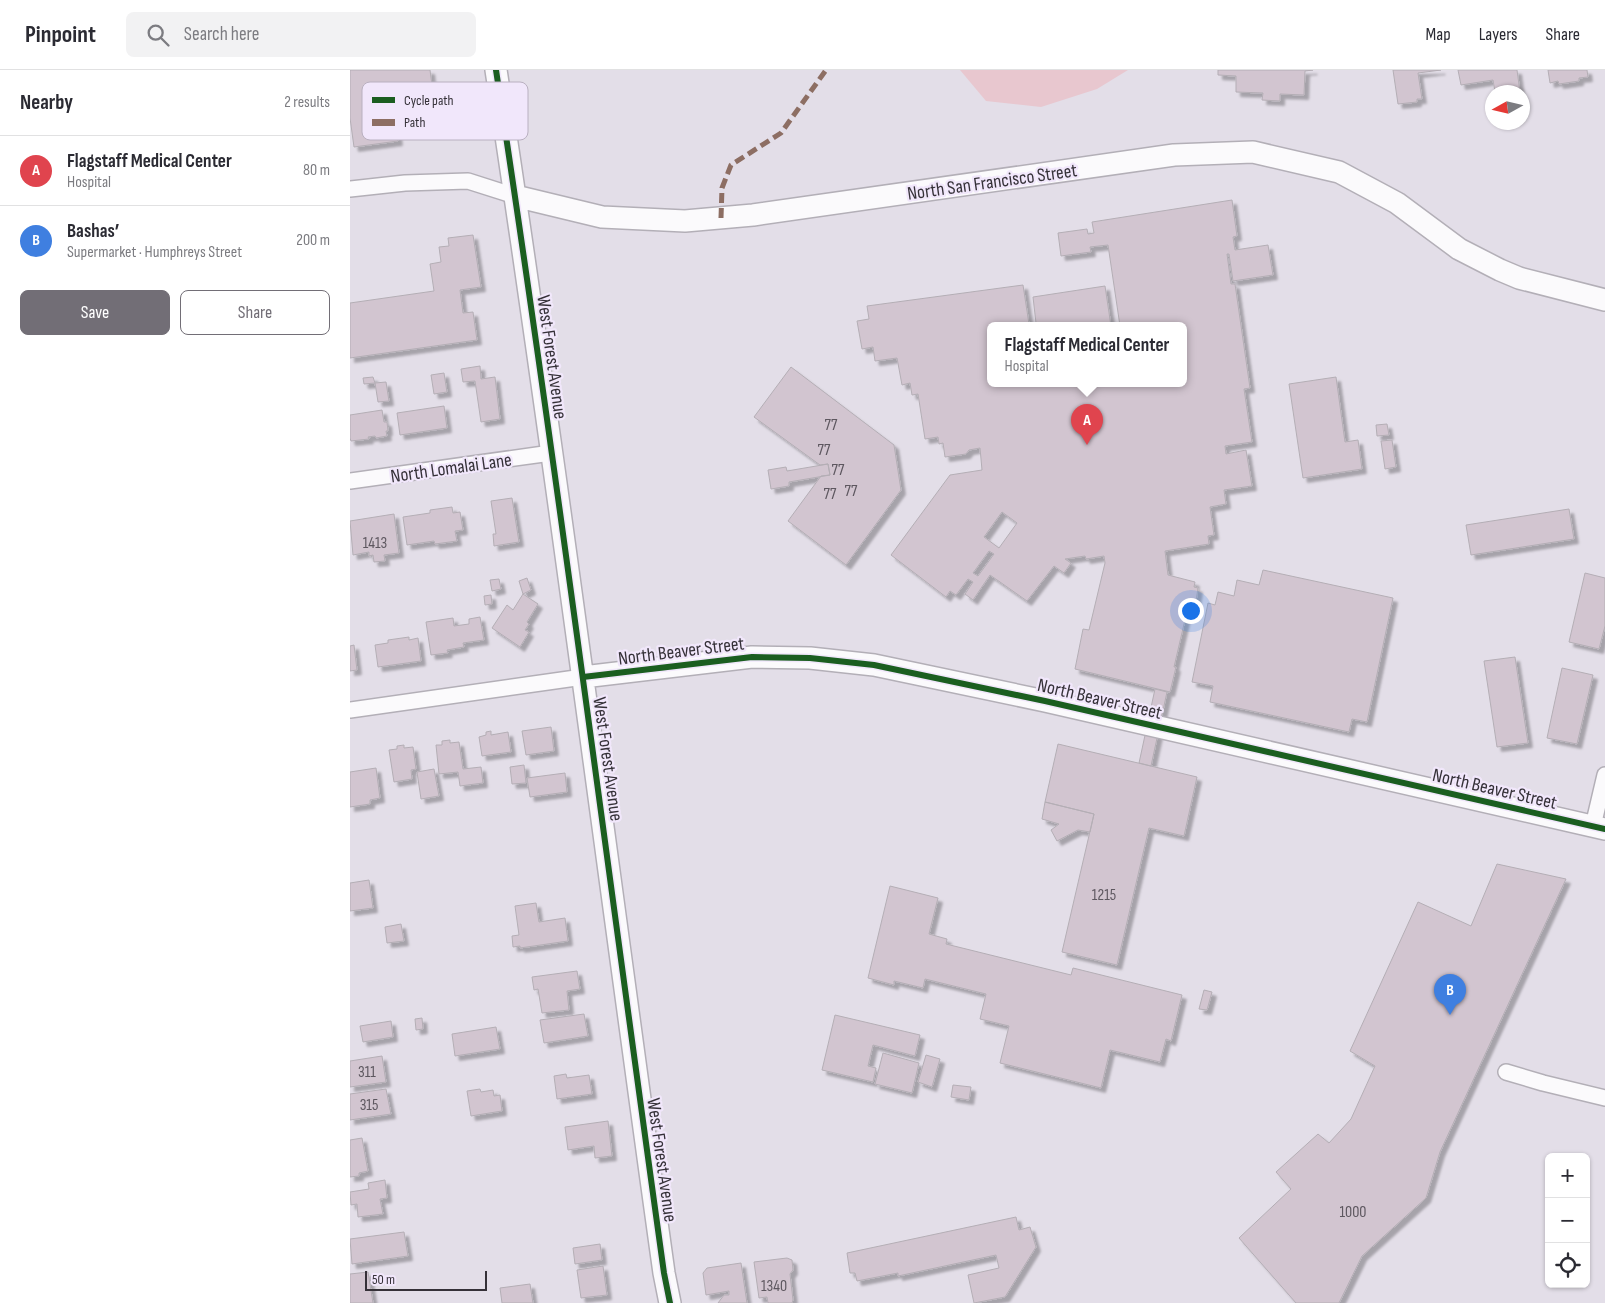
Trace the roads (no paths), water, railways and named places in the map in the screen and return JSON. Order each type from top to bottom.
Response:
[{"type":"street","name":"West Forest Avenue","points":[[507,140],[583,677],[661,1253],[670,1303]]},
{"type":"street","name":"North San Francisco Street","points":[[350,189],[406,182],[468,181],[515,196],[602,217],[685,221],[754,215],[1174,155],[1253,152],[1339,172],[1397,203],[1459,249],[1500,270],[1519,278],[1605,300]]},
{"type":"street","name":"North Lomalai Lane","points":[[350,481],[551,453]]},
{"type":"street","name":"North Beaver Street","points":[[350,710],[583,677],[752,657],[810,658],[874,665],[1045,701],[1599,827]]},
{"type":"street","points":[[1599,827],[1605,775]]},
{"type":"street","points":[[1506,1072],[1605,1098]]},
{"type":"place","name":"Flagstaff Medical Center","points":[[1087,445]]},
{"type":"place","name":"Bashas’","points":[[1450,1015]]}]
